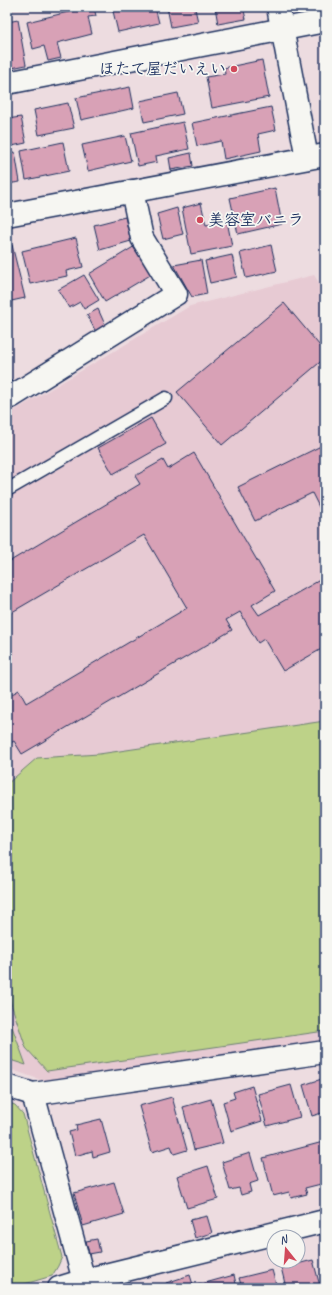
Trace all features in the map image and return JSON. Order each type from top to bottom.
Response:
[{"type":"street","points":[[7,215],[316,156],[282,29],[278,7]]},
{"type":"street","points":[[7,83],[325,21]]},
{"type":"street","points":[[7,392],[11,397],[176,294],[142,238],[132,191]]},
{"type":"street","points":[[7,1086],[33,1094],[325,1052]]},
{"type":"street","points":[[33,1094],[86,1284]]},
{"type":"street","points":[[59,1288],[86,1284],[325,1221]]},
{"type":"lane","points":[[7,490],[166,398]]},
{"type":"shaded area","points":[[314,275],[325,292],[325,1041],[44,1081],[7,1068],[7,415],[190,306]]},
{"type":"green space","points":[[325,721],[325,1031],[47,1071],[26,1048],[7,992],[7,784],[37,758],[99,754]]},
{"type":"green space","points":[[7,1013],[26,1065],[7,1059]]},
{"type":"green space","points":[[7,1102],[15,1105],[23,1114],[62,1257],[52,1276],[11,1288],[7,1288]]},
{"type":"building","points":[[94,7],[96,16],[88,17],[92,34],[57,43],[61,58],[48,61],[44,46],[33,49],[27,22]]},
{"type":"building","points":[[112,7],[155,7],[159,23],[118,32]]},
{"type":"building","points":[[167,7],[205,7],[195,9],[198,22],[171,27]]},
{"type":"building","points":[[215,7],[243,7],[246,19],[218,24]]},
{"type":"building","points":[[18,20],[26,65],[7,69],[7,22]]},
{"type":"building","points":[[262,60],[269,97],[212,108],[206,77],[225,74],[224,68]]},
{"type":"building","points":[[130,87],[134,108],[81,120],[76,98]]},
{"type":"building","points":[[178,93],[183,114],[144,122],[140,101]]},
{"type":"building","points":[[68,103],[74,128],[39,135],[34,110]]},
{"type":"building","points":[[271,107],[276,130],[258,134],[261,151],[224,159],[221,141],[197,146],[192,123]]},
{"type":"building","points":[[21,117],[26,143],[7,147],[7,119]]},
{"type":"building","points":[[183,122],[189,149],[156,156],[157,162],[138,166],[131,133]]},
{"type":"building","points":[[125,136],[131,161],[88,171],[82,145]]},
{"type":"building","points":[[63,142],[69,171],[26,180],[21,151]]},
{"type":"building","points":[[15,152],[20,182],[7,184],[7,153]]},
{"type":"building","points":[[191,153],[193,166],[171,170],[169,158]]},
{"type":"building","points":[[275,188],[282,224],[238,234],[230,198]]},
{"type":"building","points":[[201,203],[206,225],[227,221],[232,246],[191,254],[182,208]]},
{"type":"building","points":[[177,208],[183,234],[163,239],[157,214]]},
{"type":"building","points":[[125,217],[131,241],[100,250],[94,225]]},
{"type":"building","points":[[76,238],[83,267],[66,271],[67,276],[30,284],[22,251]]},
{"type":"building","points":[[12,245],[25,298],[7,302],[7,246]]},
{"type":"building","points":[[271,245],[277,271],[246,278],[240,253]]},
{"type":"building","points":[[135,246],[152,274],[105,302],[89,274]]},
{"type":"building","points":[[232,255],[237,277],[210,283],[205,261]]},
{"type":"building","points":[[201,260],[207,294],[192,297],[174,265]]},
{"type":"building","points":[[84,275],[99,300],[84,309],[80,302],[69,308],[58,290]]},
{"type":"building","points":[[284,303],[325,352],[325,358],[222,445],[177,392]]},
{"type":"building","points":[[98,309],[107,329],[97,334],[87,315]]},
{"type":"building","points":[[151,418],[166,444],[113,474],[98,448]]},
{"type":"building","points":[[325,444],[325,519],[312,493],[255,521],[238,487]]},
{"type":"building","points":[[194,453],[275,591],[252,605],[259,615],[325,577],[325,647],[283,671],[264,639],[258,643],[240,612],[226,620],[232,630],[22,754],[14,741],[7,745],[7,697],[19,690],[26,703],[187,608],[144,535],[7,615],[7,563],[140,484],[135,476],[163,460],[168,469]]},
{"type":"building","points":[[325,1078],[325,1112],[312,1116],[303,1085]]},
{"type":"building","points":[[291,1085],[300,1117],[267,1126],[258,1094]]},
{"type":"building","points":[[252,1086],[262,1121],[231,1131],[223,1102],[235,1098],[233,1092]]},
{"type":"building","points":[[172,1097],[187,1150],[174,1154],[171,1146],[152,1152],[139,1106]]},
{"type":"building","points":[[211,1099],[223,1143],[194,1150],[183,1107]]},
{"type":"building","points":[[101,1119],[110,1152],[93,1157],[92,1151],[75,1156],[69,1132],[77,1130],[76,1125]]},
{"type":"building","points":[[323,1142],[325,1149],[325,1183],[305,1188],[307,1194],[291,1198],[289,1192],[273,1196],[263,1158]]},
{"type":"building","points":[[250,1153],[258,1181],[249,1184],[251,1192],[241,1195],[239,1188],[230,1190],[222,1162]]},
{"type":"building","points":[[208,1166],[218,1199],[187,1208],[177,1176]]},
{"type":"building","points":[[114,1182],[124,1214],[83,1226],[74,1193]]},
{"type":"building","points":[[207,1216],[212,1233],[195,1238],[190,1220]]},
{"type":"building","points":[[97,1239],[100,1252],[89,1254],[86,1241]]},
{"type":"building","points":[[313,1260],[320,1286],[313,1288],[286,1288],[281,1269],[306,1269],[306,1262]]},
{"type":"building","points":[[272,1270],[277,1288],[242,1288],[239,1278]]},
{"type":"building","points":[[190,1275],[194,1288],[164,1288],[167,1287],[166,1283]]},
{"type":"building","points":[[234,1275],[237,1288],[199,1288],[198,1285]]},
{"type":"place","name":"ほたて屋だいえい","points":[[234,69]]},
{"type":"place","name":"美容室バニラ","points":[[200,220]]}]
